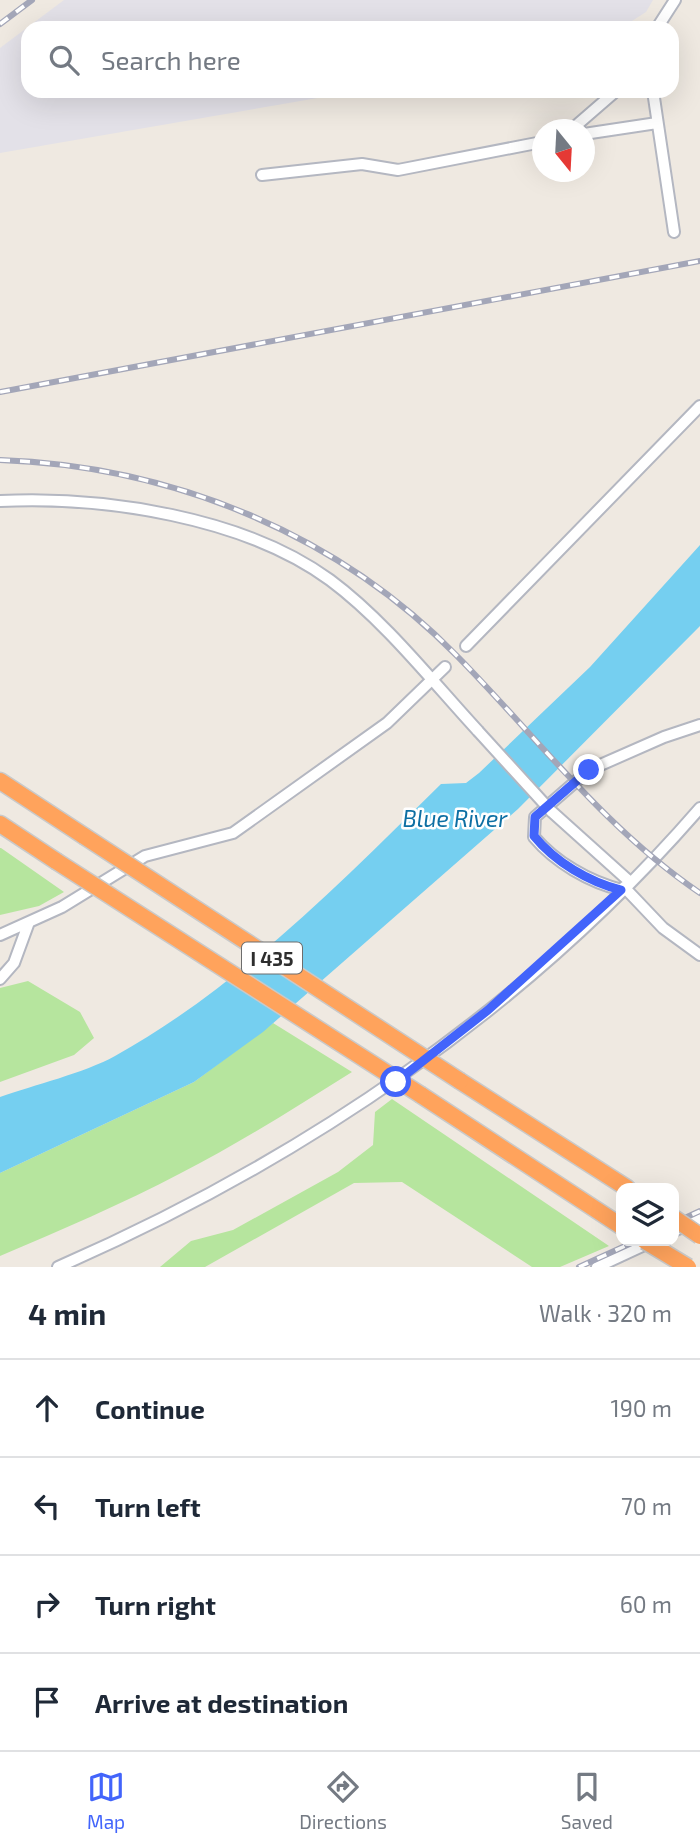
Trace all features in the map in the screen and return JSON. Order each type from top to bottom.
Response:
[{"type":"highway","name":"I 435","points":[[0,781],[619,1183]]},
{"type":"highway","name":"I 435","points":[[0,824],[616,1223]]},
{"type":"highway","points":[[679,1222],[700,1236]]},
{"type":"highway","points":[[653,1246],[688,1267]]},
{"type":"street","points":[[662,21],[675,0]]},
{"type":"street","points":[[584,119],[609,98]]},
{"type":"street","points":[[654,98],[674,232]]},
{"type":"street","points":[[595,132],[657,123]]},
{"type":"street","points":[[262,175],[362,164],[398,170],[532,144]]},
{"type":"street","points":[[466,646],[700,406]]},
{"type":"street","points":[[0,501],[42,499],[116,504],[176,515],[232,532],[284,554],[329,579],[367,613],[663,928],[700,955]]},
{"type":"street","points":[[0,935],[62,906],[145,856],[233,833],[387,723],[445,667]]},
{"type":"street","points":[[625,886],[579,873],[545,850],[534,836],[535,817],[589,770],[664,737],[700,725]]},
{"type":"street","points":[[58,1267],[216,1191],[396,1082],[488,1010],[625,886],[700,808]]},
{"type":"street","points":[[0,979],[14,963],[29,922]]},
{"type":"street","points":[[0,928],[14,929]]},
{"type":"street","points":[[679,1229],[700,1219]]},
{"type":"street","points":[[597,1267],[643,1246]]},
{"type":"shaded area","points":[[64,0],[653,0],[646,12],[632,21],[36,21]]},
{"type":"shaded area","points":[[21,32],[21,98],[318,98],[0,153],[0,48]]},
{"type":"green space","points":[[0,848],[64,892],[39,906],[0,915]]},
{"type":"green space","points":[[28,981],[80,1012],[94,1038],[74,1055],[0,1082],[0,988]]},
{"type":"green space","points":[[273,1023],[352,1072],[181,1173],[0,1256],[0,1173],[194,1082]]},
{"type":"green space","points":[[392,1099],[609,1246],[560,1267],[532,1267],[402,1182],[354,1183],[205,1267],[160,1267],[191,1241],[233,1230],[338,1172],[373,1145],[375,1112]]},
{"type":"water","name":"Blue River","points":[[700,545],[700,626],[518,809],[263,1032],[194,1082],[0,1173],[0,1097],[74,1073],[115,1056],[161,1029],[246,965],[327,895],[441,784],[466,783],[479,773],[590,667]]},
{"type":"railway","points":[[0,24],[32,0]]},
{"type":"railway","points":[[0,392],[700,261]]},
{"type":"railway","points":[[0,460],[64,465],[127,476],[188,492],[248,514],[305,542],[359,574],[410,613],[457,656],[602,811],[666,868],[700,893]]},
{"type":"railway","points":[[679,1221],[700,1211]]},
{"type":"railway","points":[[579,1267],[625,1246]]},
{"type":"route","points":[[396,1082],[488,1010],[567,942],[621,890],[579,873],[545,850],[534,836],[535,817],[589,770]]}]
